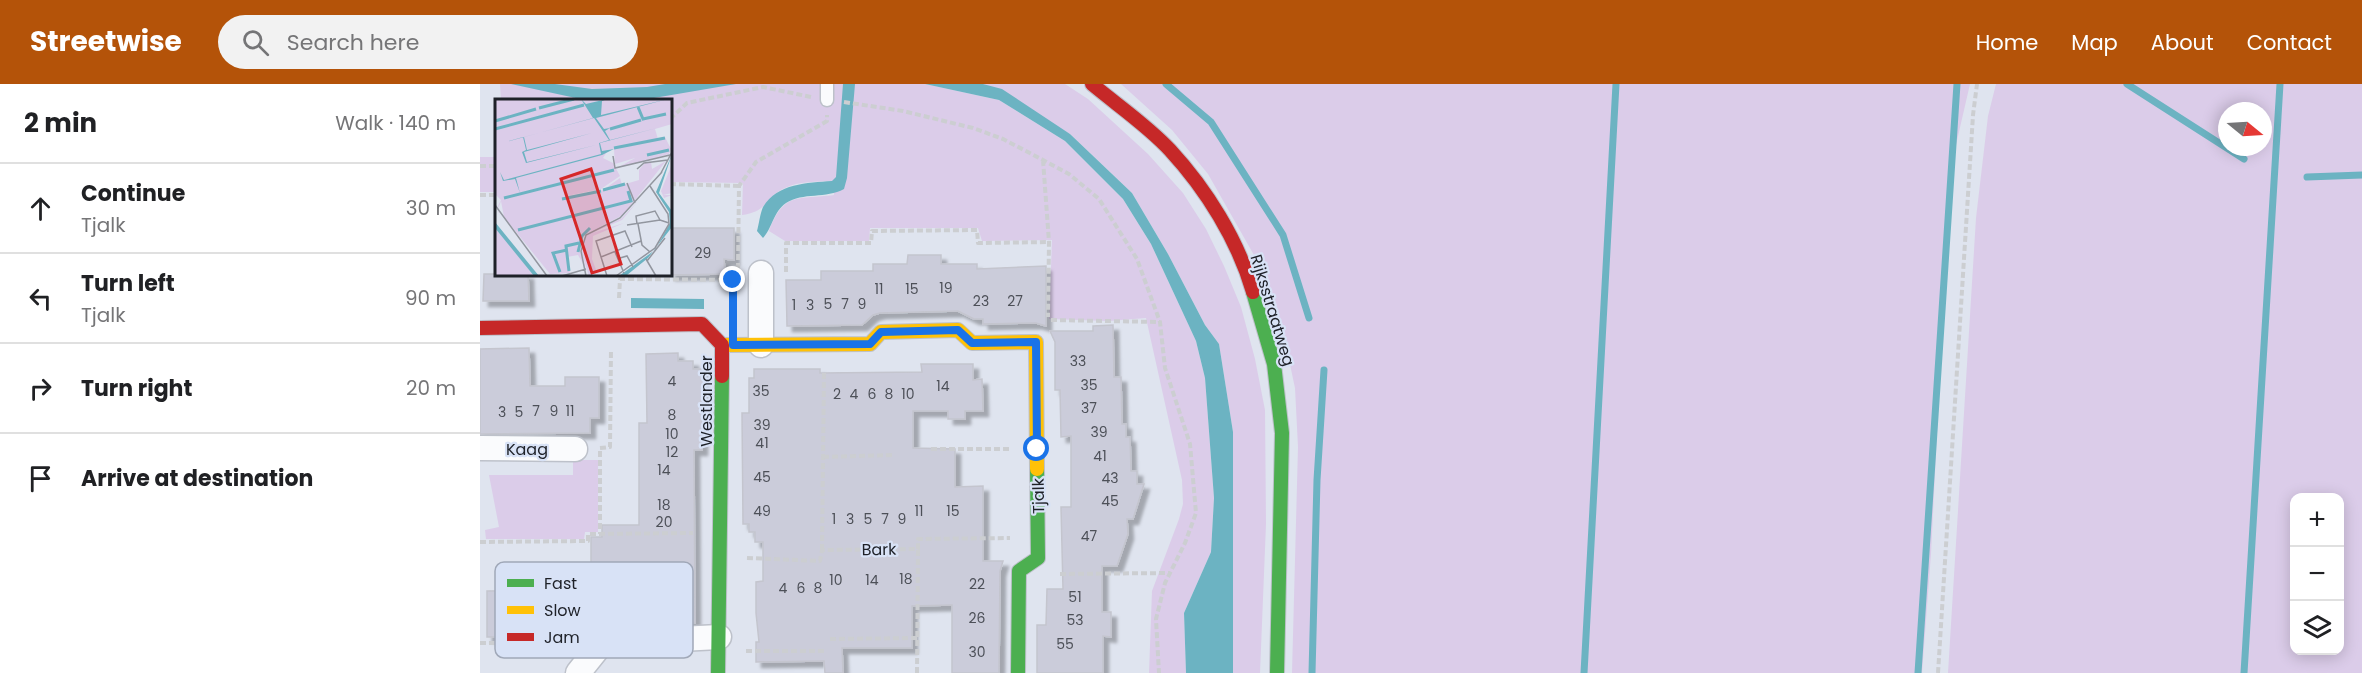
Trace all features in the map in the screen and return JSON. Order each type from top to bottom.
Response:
[{"type":"street","name":"Rijksstraatweg","points":[[1092,84],[1169,149],[1211,203],[1245,265],[1274,364],[1282,433],[1277,673]]},
{"type":"street","points":[[761,273],[761,345]]},
{"type":"street","name":"Westlander","points":[[480,328],[702,324],[728,345],[718,673]]},
{"type":"street","name":"Tjalk","points":[[728,345],[870,344],[881,332],[958,330],[972,343],[1036,342],[1038,558],[1019,571],[1020,574]]},
{"type":"street","name":"Kaag","points":[[480,448],[575,449]]},
{"type":"street","points":[[1018,673],[1020,574]]},
{"type":"street","points":[[693,644],[719,644]]},
{"type":"street","points":[[581,672],[591,658]]},
{"type":"lane","points":[[827,84],[833,100]]},
{"type":"path","points":[[1938,673],[1973,115],[1977,84]]},
{"type":"path","points":[[672,117],[687,103],[763,87],[903,111],[973,128],[1003,139],[1069,174],[1099,199],[1137,259],[1160,322],[1166,368],[1190,444],[1196,513],[1185,543],[1165,583],[1156,620],[1159,673]]},
{"type":"path","points":[[728,345],[733,280],[738,267],[740,186],[756,162],[827,121],[833,100]]},
{"type":"path","points":[[1043,160],[1050,242],[1048,320],[1160,322]]},
{"type":"path","points":[[672,184],[740,186]]},
{"type":"path","points":[[785,279],[786,243],[871,243],[872,231],[976,230],[978,243],[1050,242]]},
{"type":"path","points":[[575,449],[610,447],[614,326],[620,277],[733,280]]},
{"type":"path","points":[[822,550],[824,344]]},
{"type":"path","points":[[600,448],[600,534]]},
{"type":"path","points":[[930,449],[1037,449]]},
{"type":"path","points":[[824,457],[892,455]]},
{"type":"path","points":[[480,542],[588,541],[588,534],[721,533]]},
{"type":"path","name":"Bark","points":[[721,557],[820,561],[822,550],[918,549],[918,538],[1038,538]]},
{"type":"path","points":[[917,673],[918,549]]},
{"type":"path","points":[[1020,574],[1170,573]]},
{"type":"path","points":[[830,639],[917,638]]},
{"type":"path","points":[[719,644],[826,651]]},
{"type":"shaded area","points":[[500,84],[925,84],[999,100],[1065,141],[1123,199],[1151,244],[1196,341],[1205,378],[1214,498],[1211,552],[1184,613],[1186,673],[1149,673],[1152,591],[1183,504],[1182,480],[1146,318],[1109,321],[1049,319],[1052,240],[982,241],[978,228],[870,228],[869,241],[785,241],[769,231],[780,209],[794,200],[834,195],[832,181],[808,182],[790,186],[779,191],[757,211],[742,215],[743,183],[672,182],[672,99],[501,99]]},
{"type":"shaded area","points":[[983,84],[1065,84],[1088,99],[1148,154],[1183,193],[1206,229],[1224,266],[1241,307],[1255,359],[1265,410],[1266,524],[1260,673],[1233,673],[1233,432],[1219,344],[1205,325],[1168,254],[1132,193],[1070,134]]},
{"type":"shaded area","points":[[1121,84],[1970,84],[1950,171],[1931,554],[1922,673],[1292,673],[1298,447],[1295,388],[1282,327],[1263,271],[1208,174],[1172,130]]},
{"type":"shaded area","points":[[1996,84],[2362,84],[2362,673],[1948,673],[1976,218],[1988,116]]},
{"type":"shaded area","points":[[480,157],[495,157],[495,192],[480,192]]},
{"type":"shaded area","points":[[573,460],[598,460],[598,532],[585,532],[584,539],[486,539],[485,530],[499,527],[489,475],[573,475]]},
{"type":"water","points":[[511,84],[555,84],[592,89],[665,84],[736,84],[648,99],[580,99]]},
{"type":"water","points":[[843,84],[855,84],[847,178],[844,189],[786,203],[778,211],[763,238],[757,231],[763,207],[769,199],[794,186],[832,181],[836,177]]},
{"type":"water","points":[[925,84],[983,84],[1002,89],[1070,134],[1132,193],[1168,254],[1205,325],[1219,344],[1233,432],[1233,673],[1186,673],[1184,613],[1211,552],[1214,498],[1205,378],[1196,341],[1151,244],[1123,199],[1065,141],[999,100]]},
{"type":"water","points":[[631,298],[704,299],[704,309],[631,308]]},
{"type":"building","points":[[672,228],[734,228],[734,260],[724,259],[725,274],[672,275]]},
{"type":"building","points":[[908,255],[941,255],[941,264],[977,264],[977,269],[1046,266],[1046,326],[1036,323],[983,324],[983,319],[974,319],[958,311],[880,313],[873,315],[862,325],[787,326],[786,280],[821,280],[821,271],[873,271],[873,264],[907,264]]},
{"type":"building","points":[[484,274],[528,276],[529,301],[483,301]]},
{"type":"building","points":[[1113,325],[1114,377],[1121,377],[1122,424],[1126,424],[1126,437],[1130,437],[1131,471],[1137,471],[1137,484],[1144,484],[1133,519],[1127,519],[1128,534],[1117,566],[1102,566],[1102,612],[1111,612],[1111,637],[1103,636],[1103,673],[1037,673],[1037,625],[1046,625],[1047,589],[1063,589],[1061,507],[1071,507],[1071,436],[1061,437],[1060,390],[1055,390],[1055,342],[1050,331],[1093,331],[1093,326]]},
{"type":"building","points":[[529,348],[530,386],[565,386],[565,377],[599,377],[599,418],[590,418],[590,433],[480,434],[480,349]]},
{"type":"building","points":[[678,353],[678,361],[693,361],[693,369],[703,369],[702,450],[694,450],[695,623],[693,623],[693,562],[591,562],[591,537],[602,537],[602,525],[639,525],[639,423],[647,423],[646,354]]},
{"type":"building","points":[[921,364],[973,364],[973,380],[982,379],[983,411],[965,411],[965,419],[948,419],[948,411],[913,411],[913,448],[955,449],[955,487],[983,486],[983,561],[1003,561],[1000,571],[999,673],[952,673],[952,605],[912,606],[912,648],[842,648],[843,673],[825,673],[824,661],[756,662],[756,642],[759,642],[756,582],[763,581],[763,542],[755,542],[755,532],[749,532],[749,524],[743,524],[742,413],[749,413],[749,378],[754,378],[754,369],[820,369],[820,373],[922,372]]},
{"type":"building","points":[[487,591],[495,591],[495,637],[487,637]]},
{"type":"waterway","points":[[1166,84],[1211,122],[1283,235],[1309,318]]},
{"type":"waterway","points":[[1584,673],[1616,84]]},
{"type":"waterway","points":[[1918,673],[1957,84]]},
{"type":"waterway","points":[[2127,84],[2244,159]]},
{"type":"waterway","points":[[2244,673],[2280,84]]},
{"type":"waterway","points":[[2307,177],[2362,175]]},
{"type":"waterway","points":[[1312,673],[1317,480],[1324,370]]},
{"type":"traffic: fast","points":[[1253,292],[1274,364],[1282,433],[1277,673]]},
{"type":"traffic: fast","points":[[718,673],[722,376]]},
{"type":"traffic: fast","points":[[1018,673],[1019,571],[1038,558],[1037,469]]},
{"type":"traffic: slow","points":[[722,345],[870,344],[881,332],[958,330],[972,343],[1036,342],[1037,469]]},
{"type":"traffic: jam","points":[[1092,84],[1161,141],[1196,181],[1230,235],[1253,292]]},
{"type":"traffic: jam","points":[[480,328],[702,324],[722,345],[722,376]]},
{"type":"route","points":[[733,280],[733,345],[870,344],[881,332],[958,330],[972,343],[1036,342],[1037,449]]}]
